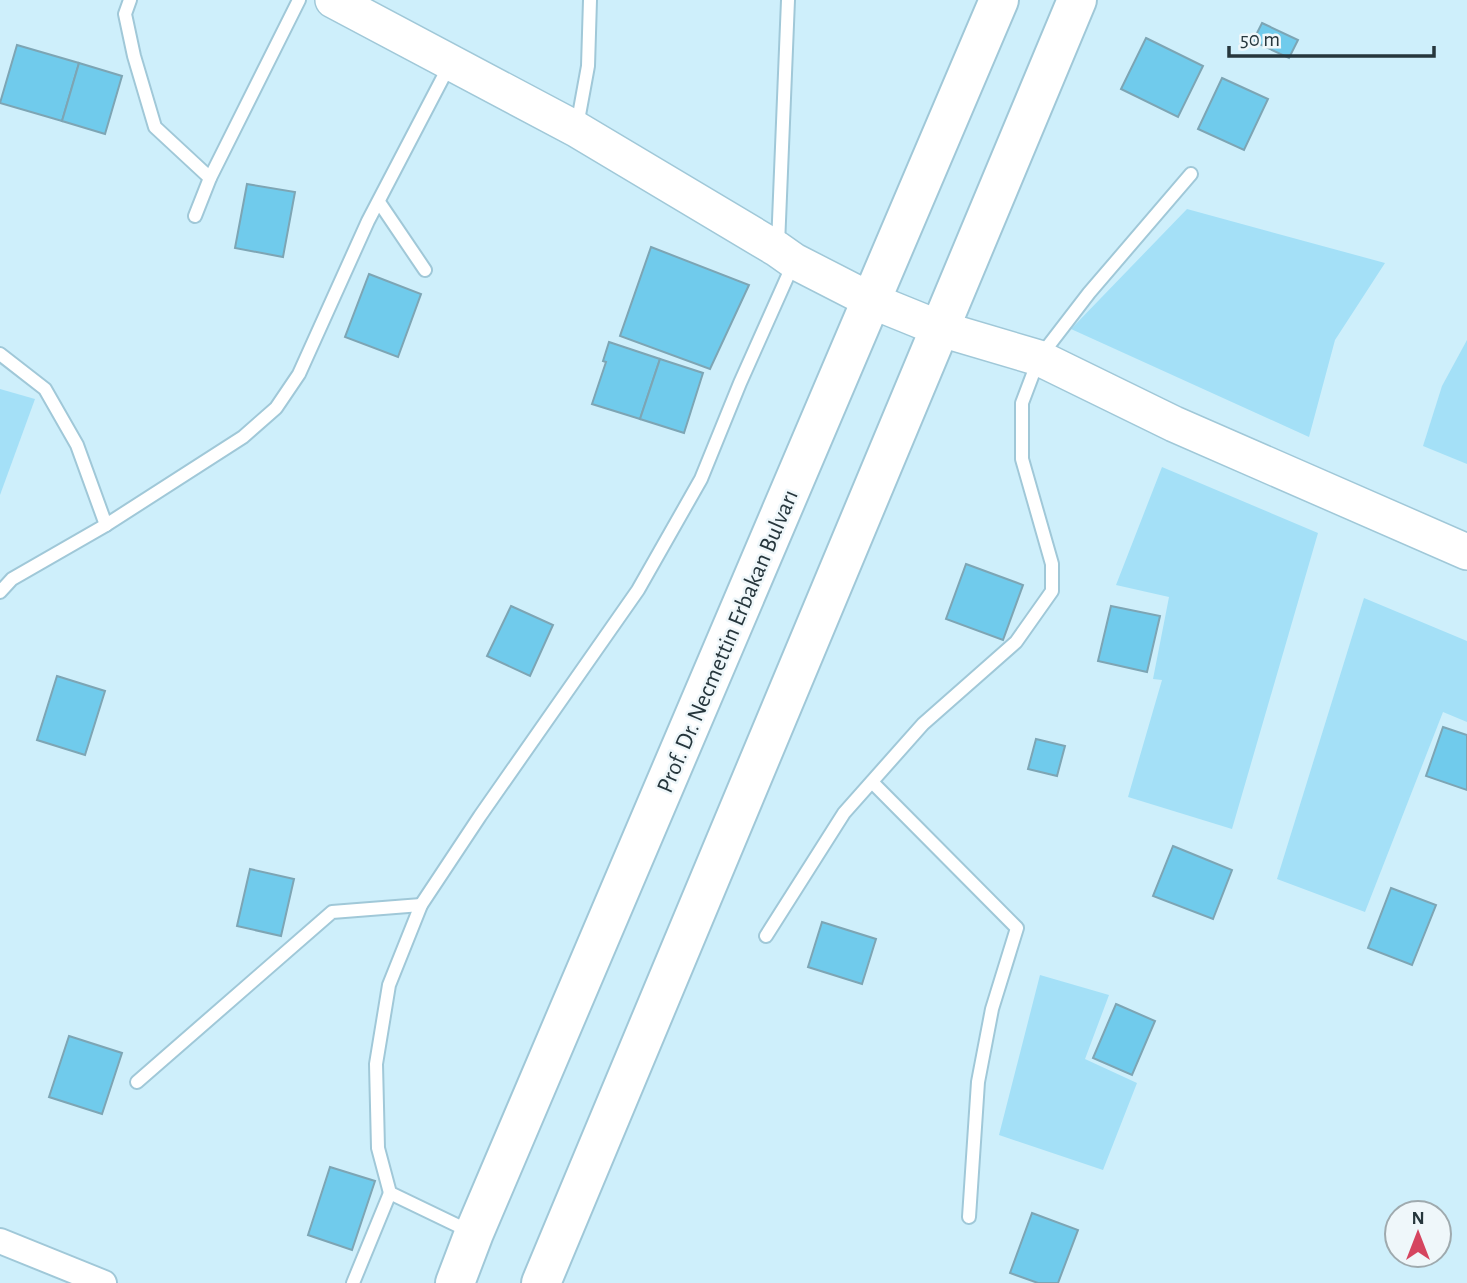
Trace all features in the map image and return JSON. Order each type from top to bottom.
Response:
[{"type":"main road","name":"Prof. Dr. Necmettin Erbakan Bulvarı","points":[[455,1283],[999,0]]},
{"type":"main road","points":[[541,1283],[1077,0]]},
{"type":"street","points":[[337,1],[576,129],[786,255],[872,301],[941,328],[1039,358],[1174,424],[1467,552]]},
{"type":"street","points":[[0,1241],[104,1283]]},
{"type":"lane","points":[[130,0],[125,14],[155,127],[211,177]]},
{"type":"lane","points":[[195,216],[211,177],[299,0]]},
{"type":"lane","points":[[576,129],[588,66],[590,0]]},
{"type":"lane","points":[[353,1283],[390,1193],[378,1148],[376,1064],[389,985],[421,905],[638,590],[701,479],[740,383],[786,255],[788,0]]},
{"type":"lane","points":[[0,592],[12,579],[106,526],[243,437],[276,408],[299,374],[368,221],[450,63]]},
{"type":"lane","points":[[766,936],[844,813],[923,724],[1016,642],[1052,591],[1052,564],[1022,459],[1022,403],[1039,358],[1089,293],[1191,174]]},
{"type":"lane","points":[[379,202],[425,270]]},
{"type":"lane","points":[[0,354],[45,390],[77,445],[106,526]]},
{"type":"lane","points":[[872,782],[1017,928],[992,1009],[978,1082],[969,1217]]},
{"type":"lane","points":[[137,1082],[331,912],[421,905]]},
{"type":"lane","points":[[390,1193],[474,1233]]},
{"type":"shaded area","points":[[1187,209],[1385,263],[1335,340],[1309,437],[1071,329]]},
{"type":"shaded area","points":[[1467,340],[1467,464],[1423,446],[1442,386]]},
{"type":"shaded area","points":[[0,389],[35,399],[0,495]]},
{"type":"shaded area","points":[[1162,467],[1318,533],[1232,829],[1128,797],[1162,680],[1153,679],[1169,597],[1116,585]]},
{"type":"shaded area","points":[[1364,598],[1467,641],[1467,722],[1443,712],[1365,912],[1277,879]]},
{"type":"shaded area","points":[[1040,975],[1109,995],[1085,1059],[1137,1083],[1103,1170],[999,1135]]},
{"type":"building","points":[[1262,23],[1298,40],[1289,58],[1253,41]]},
{"type":"building","points":[[1146,38],[1203,66],[1178,117],[1121,89]]},
{"type":"building","points":[[17,45],[79,63],[62,121],[0,103]]},
{"type":"building","points":[[79,63],[122,76],[105,134],[62,121]]},
{"type":"building","points":[[1222,78],[1268,99],[1244,150],[1198,129]]},
{"type":"building","points":[[247,184],[295,192],[283,257],[235,248]]},
{"type":"building","points":[[651,247],[749,285],[710,369],[620,336]]},
{"type":"building","points":[[369,274],[421,294],[398,357],[345,337]]},
{"type":"building","points":[[609,342],[660,359],[640,419],[592,404],[606,362],[603,361]]},
{"type":"building","points":[[660,359],[703,373],[684,433],[640,419]]},
{"type":"building","points":[[966,564],[1023,585],[1003,640],[946,619]]},
{"type":"building","points":[[511,606],[553,625],[530,676],[487,656]]},
{"type":"building","points":[[1111,606],[1160,616],[1147,672],[1098,661]]},
{"type":"building","points":[[57,676],[105,691],[85,755],[37,740]]},
{"type":"building","points":[[1443,727],[1467,735],[1467,790],[1426,776]]},
{"type":"building","points":[[1036,739],[1065,746],[1057,776],[1028,769]]},
{"type":"building","points":[[1173,846],[1232,870],[1213,919],[1153,896]]},
{"type":"building","points":[[250,869],[294,879],[281,936],[237,926]]},
{"type":"building","points":[[1391,888],[1436,905],[1412,965],[1368,948]]},
{"type":"building","points":[[822,922],[876,939],[862,984],[808,967]]},
{"type":"building","points":[[1116,1004],[1155,1021],[1132,1075],[1093,1058]]},
{"type":"building","points":[[69,1036],[122,1053],[102,1114],[49,1097]]},
{"type":"building","points":[[330,1167],[375,1181],[352,1250],[308,1235]]},
{"type":"building","points":[[1032,1213],[1078,1230],[1058,1283],[1038,1283],[1010,1273]]}]
